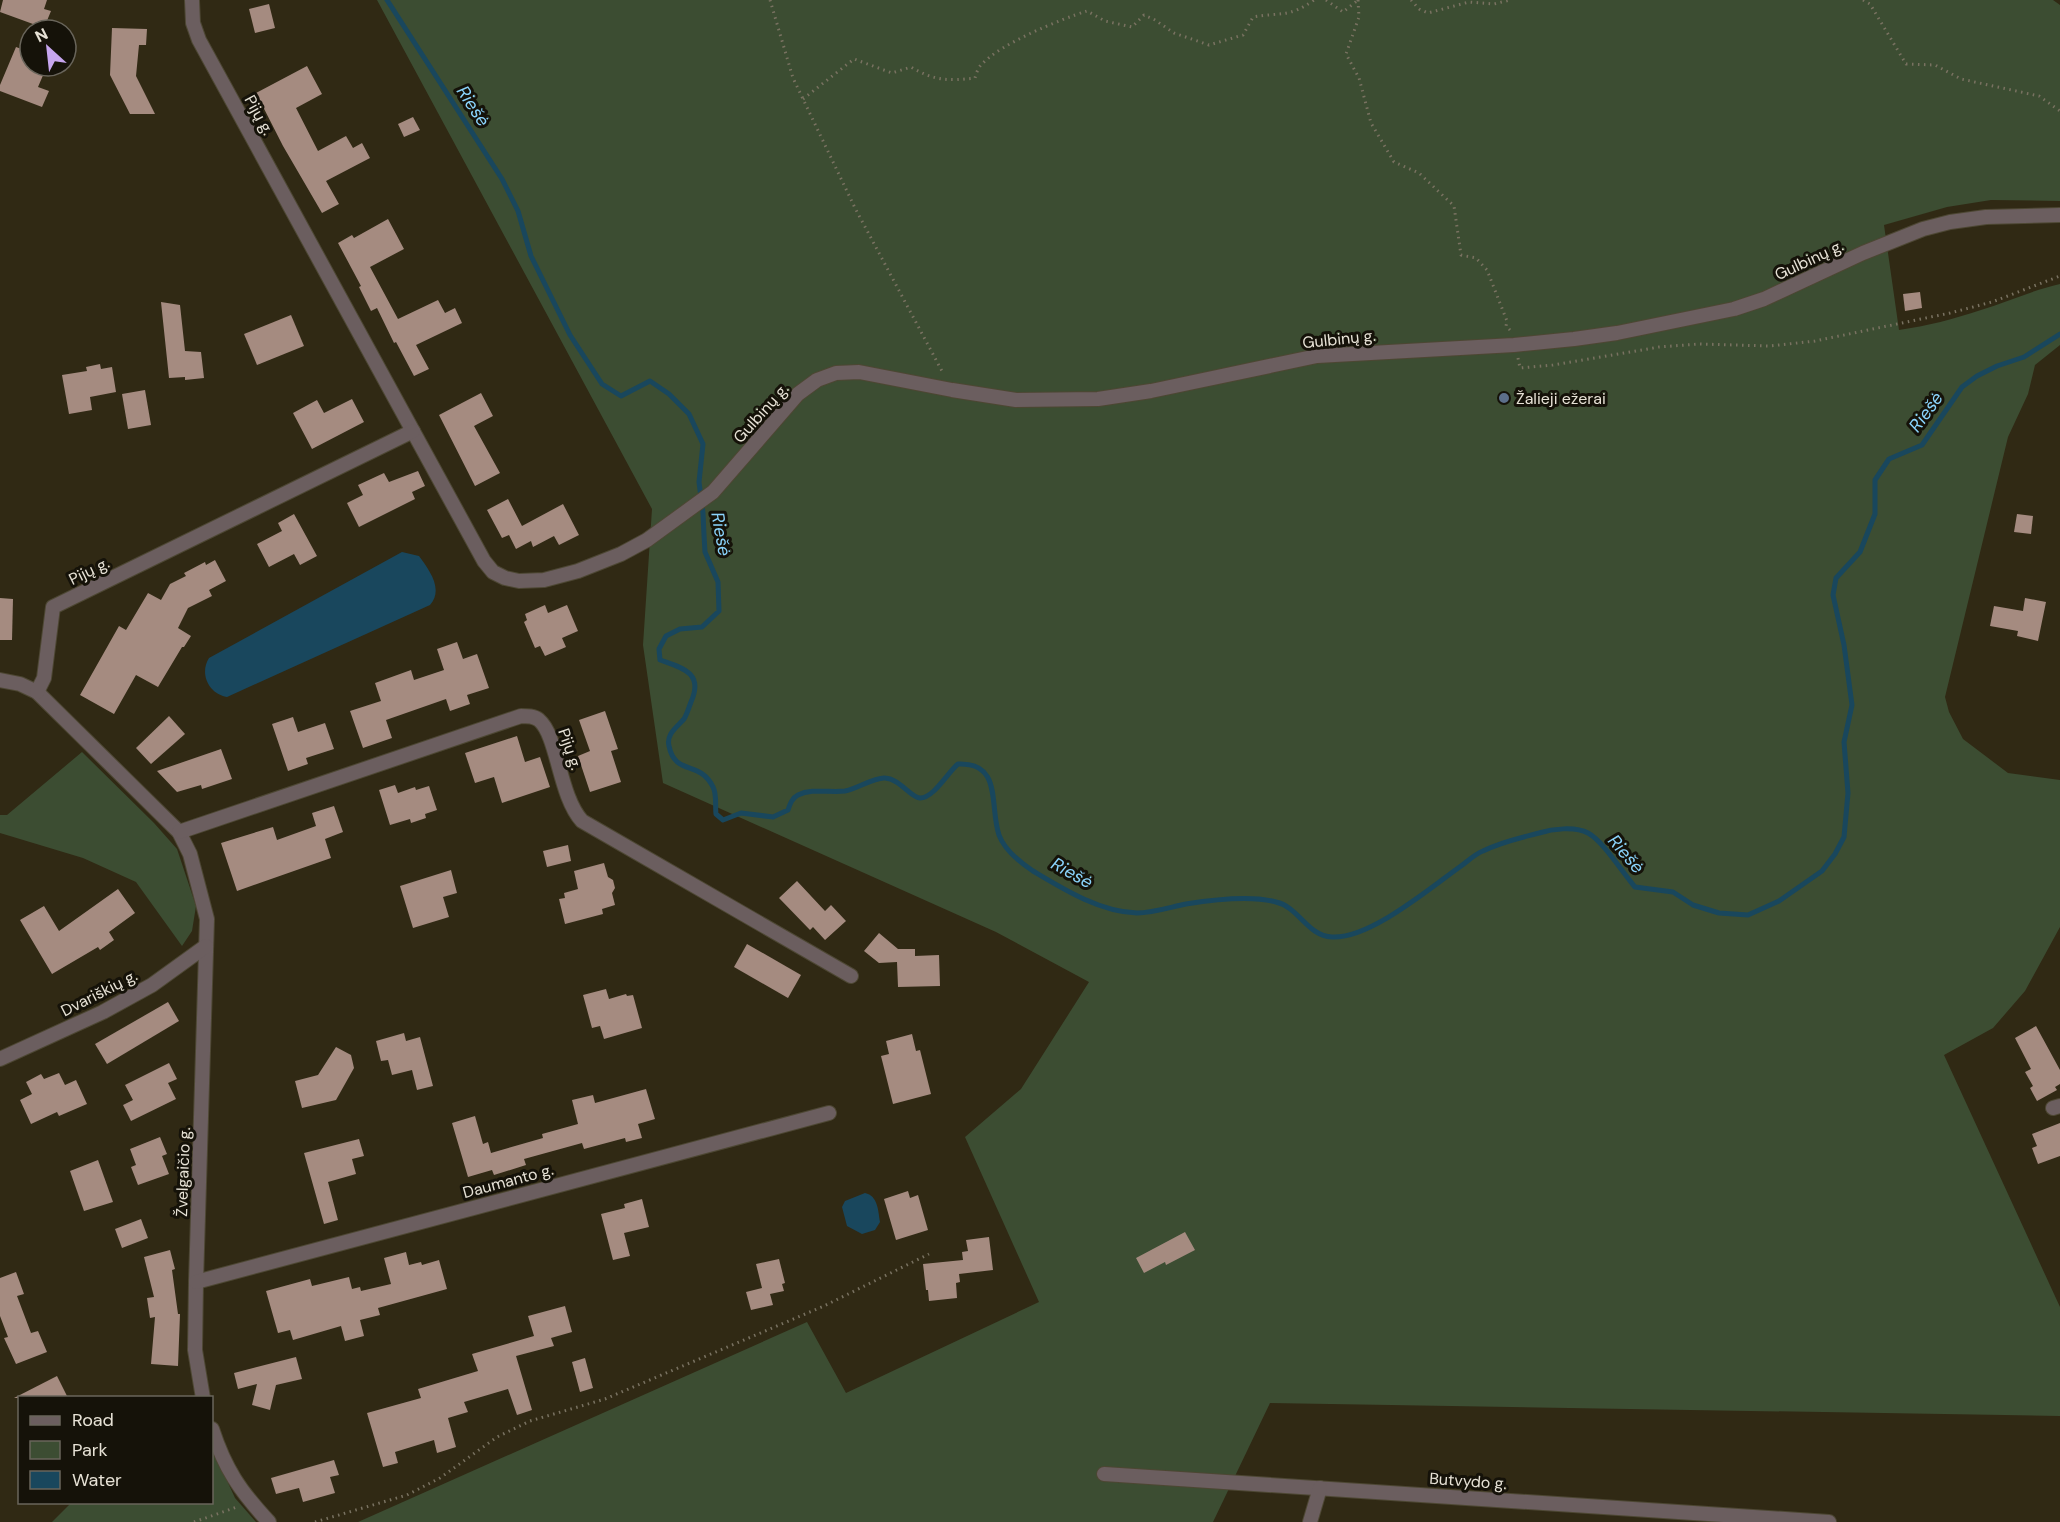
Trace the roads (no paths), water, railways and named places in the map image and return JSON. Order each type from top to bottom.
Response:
[{"type":"street","name":"Pijų g.","points":[[192,0],[193,24],[199,40],[484,561],[493,572],[519,581],[544,580],[578,571],[621,554],[668,525]]},
{"type":"street","name":"Gulbinų g.","points":[[668,525],[713,492],[798,394],[818,380],[836,373],[859,372],[1016,400],[1098,399],[1151,391],[1317,356],[1518,345],[1617,333],[1734,309],[1764,299],[1896,238],[1950,222],[1986,217],[2060,215]]},
{"type":"street","name":"Pijų g.","points":[[37,692],[44,678],[53,607],[413,431]]},
{"type":"street","points":[[0,680],[20,684],[37,692],[179,832]]},
{"type":"street","name":"Pijų g.","points":[[179,832],[521,716],[532,716],[540,720],[547,730],[569,801],[582,821],[851,976]]},
{"type":"street","name":"Žvelgaičio g.","points":[[179,832],[190,854],[207,919],[195,1350],[203,1396]]},
{"type":"street","name":"Dvariškių g.","points":[[0,1059],[103,1012],[152,985],[206,946]]},
{"type":"street","name":"Daumanto g.","points":[[196,1282],[830,1113]]},
{"type":"street","points":[[213,1432],[218,1450],[229,1472],[247,1499],[269,1522]]},
{"type":"street","name":"Butvydo g.","points":[[1104,1474],[1828,1522]]},
{"type":"street","points":[[1310,1522],[1320,1488]]},
{"type":"water","points":[[402,552],[419,556],[431,573],[436,593],[430,605],[227,697],[211,688],[205,670],[209,658]]},
{"type":"water","points":[[865,1193],[875,1200],[880,1222],[875,1230],[862,1234],[847,1226],[842,1207],[845,1201]]},
{"type":"waterway","name":"Riešė","points":[[387,0],[502,179],[518,211],[531,256],[570,335],[602,384],[621,396],[650,381],[669,394],[689,414],[703,444],[699,482],[705,552],[718,582],[719,611],[702,627],[680,629],[666,636],[659,649],[660,660],[683,669],[693,678],[695,684],[691,702],[684,719],[675,728],[668,742],[672,755],[677,761],[708,779],[715,793],[716,814],[723,820],[741,813],[773,817],[788,810],[794,798],[803,793],[845,791],[881,778],[896,782],[920,798],[936,789],[958,764],[972,765],[982,770],[988,778],[992,788],[999,835],[1013,855],[1033,871],[1069,892],[1109,909],[1123,912],[1149,912],[1219,900],[1266,900],[1291,909],[1316,932],[1332,937],[1347,935],[1364,930],[1417,899],[1480,852],[1518,839],[1564,829],[1577,829],[1594,837],[1635,887],[1673,892],[1693,905],[1719,913],[1748,915],[1779,901],[1822,871],[1844,837],[1848,793],[1844,742],[1852,705],[1844,645],[1833,595],[1836,578],[1860,552],[1875,514],[1875,480],[1889,459],[1922,445],[1962,387],[1997,366],[2024,357],[2060,334]]},
{"type":"place","name":"Žalieji ežerai","points":[[1504,398]]}]
